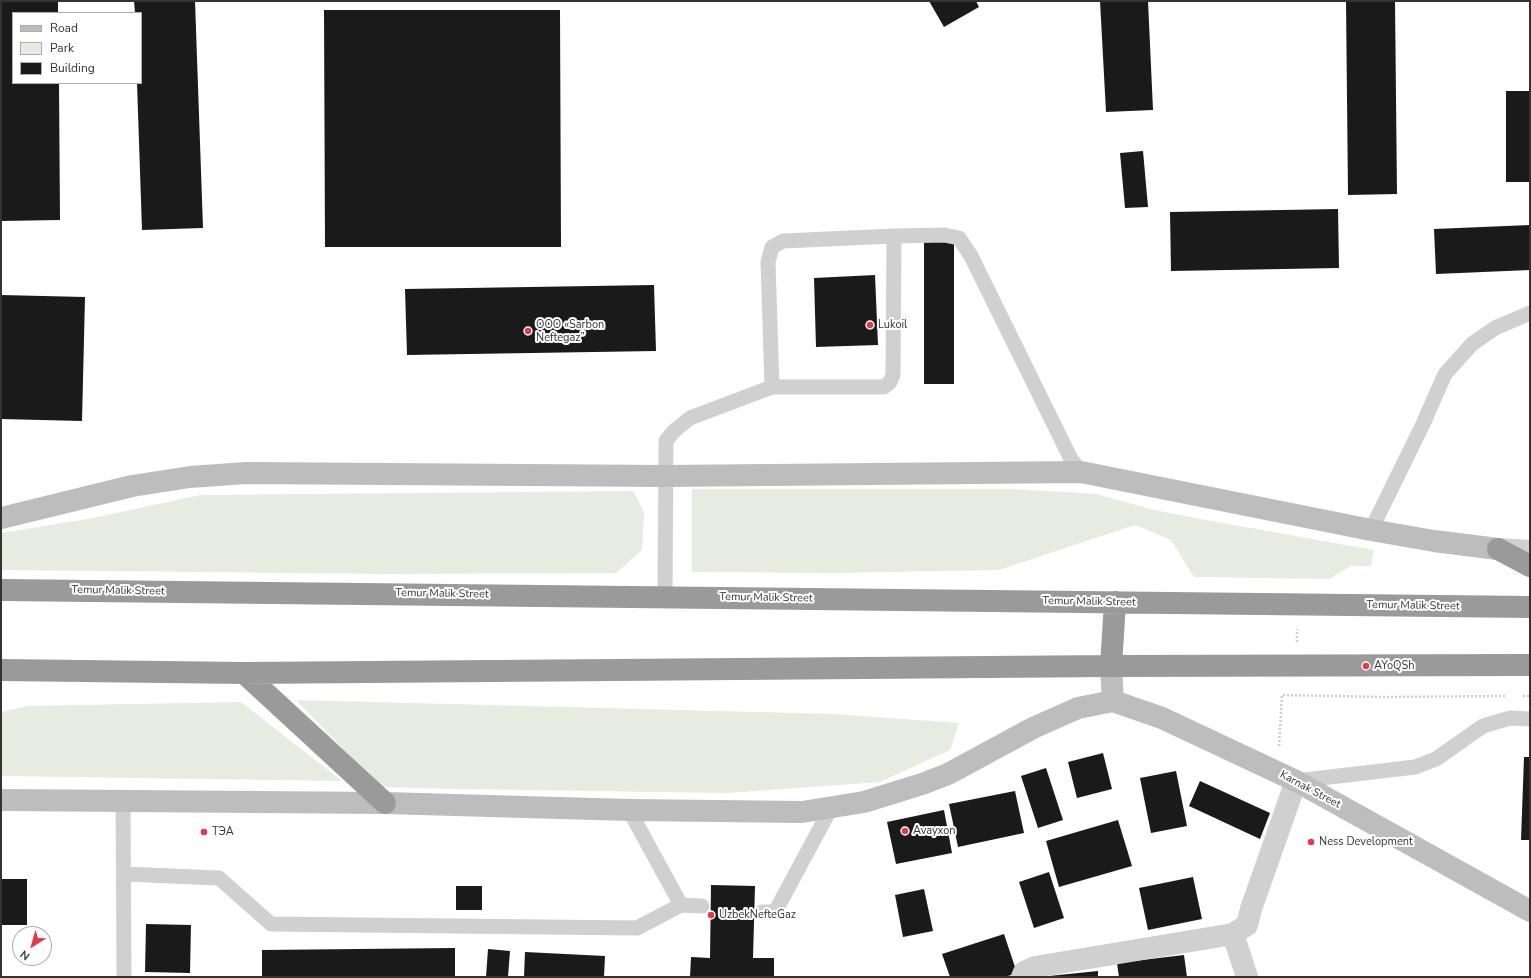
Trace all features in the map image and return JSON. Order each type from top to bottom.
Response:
[{"type":"highway","points":[[1498,549],[1530,566]]},
{"type":"highway","name":"Temur Malik Street","points":[[1,590],[665,596],[1530,607]]},
{"type":"highway","points":[[1111,666],[1115,602]]},
{"type":"highway","points":[[1,670],[244,673],[1111,666],[1530,665]]},
{"type":"highway","points":[[244,673],[385,803]]},
{"type":"street","points":[[1,518],[132,486],[190,477],[246,473],[665,476],[1081,472],[1371,530],[1434,541],[1530,552]]},
{"type":"street","points":[[1,800],[385,803],[630,810],[802,812],[864,802],[922,784],[948,774],[1032,728],[1078,708],[1113,702],[1111,666]]},
{"type":"street","name":"Karnak Street","points":[[1113,702],[1162,718],[1296,781],[1530,911]]},
{"type":"street","points":[[1022,977],[1024,972],[1035,967],[1233,934],[1247,924],[1296,781]]},
{"type":"street","points":[[1233,934],[1247,977]]},
{"type":"lane","points":[[772,387],[768,262],[772,247],[783,241],[944,235],[959,238],[974,262],[1071,459],[1081,472]]},
{"type":"lane","points":[[665,596],[666,441],[674,431],[690,418],[772,387],[884,387],[890,382],[893,375],[894,236]]},
{"type":"lane","points":[[1371,530],[1423,424],[1445,374],[1472,344],[1495,328],[1530,313]]},
{"type":"lane","points":[[1296,781],[1415,767],[1436,759],[1483,726],[1510,718],[1530,719]]},
{"type":"lane","points":[[123,801],[124,977]]},
{"type":"lane","points":[[762,912],[775,912],[831,808]]},
{"type":"lane","points":[[630,810],[681,905]]},
{"type":"lane","points":[[124,874],[219,878],[271,924],[637,928],[681,905],[702,906]]},
{"type":"path","points":[[1270,769],[1279,750],[1282,695],[1383,697],[1507,696]]},
{"type":"path","points":[[1522,696],[1530,696]]},
{"type":"green space","points":[[692,489],[1013,489],[1096,494],[1154,510],[1374,550],[1371,566],[1351,566],[1329,579],[1194,577],[1171,540],[1135,525],[999,570],[836,573],[692,572]]},
{"type":"green space","points":[[633,491],[644,512],[642,550],[616,573],[391,574],[1,570],[1,533],[93,518],[200,495]]},
{"type":"green space","points":[[296,700],[834,714],[959,723],[950,750],[880,782],[727,793],[380,787]]},
{"type":"green space","points":[[241,702],[342,781],[1,776],[1,712],[28,706]]},
{"type":"building","points":[[1,1],[58,1],[58,12],[12,12],[12,84],[59,84],[60,220],[1,221]]},
{"type":"building","points":[[134,1],[195,1],[203,228],[142,230],[137,84],[142,84],[142,12],[135,12]]},
{"type":"building","points":[[929,1],[976,1],[979,7],[944,27]]},
{"type":"building","points":[[1100,1],[1148,1],[1153,110],[1106,112]]},
{"type":"building","points":[[1346,1],[1395,1],[1397,194],[1348,195]]},
{"type":"building","points":[[324,10],[560,10],[561,247],[325,247]]},
{"type":"building","points":[[1506,91],[1530,91],[1530,182],[1506,182]]},
{"type":"building","points":[[1143,151],[1148,207],[1125,208],[1120,153]]},
{"type":"building","points":[[1338,209],[1339,268],[1171,271],[1170,212]]},
{"type":"building","points":[[1530,225],[1530,270],[1436,274],[1434,229]]},
{"type":"building","points":[[924,239],[954,239],[954,384],[924,384]]},
{"type":"building","points":[[875,275],[878,345],[816,347],[814,278]]},
{"type":"building","points":[[654,285],[656,351],[407,355],[405,289]]},
{"type":"building","points":[[1,295],[85,297],[82,421],[1,419]]},
{"type":"building","points":[[1103,753],[1112,789],[1077,798],[1068,762]]},
{"type":"building","points":[[1524,757],[1530,757],[1530,840],[1521,840]]},
{"type":"building","points":[[1046,768],[1063,820],[1038,828],[1021,776]]},
{"type":"building","points":[[1176,771],[1187,826],[1151,833],[1140,778]]},
{"type":"building","points":[[1200,781],[1270,813],[1260,839],[1189,806]]},
{"type":"building","points":[[1015,791],[1024,833],[958,847],[949,804]]},
{"type":"building","points":[[944,810],[952,853],[896,864],[887,822]]},
{"type":"building","points":[[1118,820],[1132,866],[1059,887],[1046,841]]},
{"type":"building","points":[[1049,872],[1064,918],[1034,928],[1019,882]]},
{"type":"building","points":[[1193,877],[1202,919],[1148,930],[1139,888]]},
{"type":"building","points":[[1,879],[27,879],[27,925],[1,925]]},
{"type":"building","points":[[711,885],[755,886],[753,958],[774,958],[774,977],[690,977],[691,957],[710,958]]},
{"type":"building","points":[[456,886],[482,886],[482,910],[456,910]]},
{"type":"building","points":[[924,889],[933,931],[903,937],[895,895]]},
{"type":"building","points":[[146,924],[191,925],[190,973],[145,972]]},
{"type":"building","points":[[1004,934],[1017,973],[1005,977],[950,977],[942,954]]},
{"type":"building","points":[[455,948],[455,977],[262,977],[262,950]]},
{"type":"building","points":[[488,949],[510,951],[508,977],[486,977]]},
{"type":"building","points":[[525,952],[605,956],[604,977],[524,977]]},
{"type":"building","points":[[1184,955],[1187,977],[1119,977],[1117,963]]},
{"type":"building","points":[[1098,971],[1098,977],[1049,977],[1049,976]]},
{"type":"place","name":"Lukoil","points":[[870,325]]},
{"type":"place","name":"ООО «Sarbon Neftegaz”","points":[[528,331]]},
{"type":"place","name":"AYoQSh","points":[[1366,666]]},
{"type":"place","name":"Avayxon","points":[[905,831]]},
{"type":"place","name":"ТЭА","points":[[204,832]]},
{"type":"place","name":"Ness Development","points":[[1311,842]]},
{"type":"place","name":"UzbekNefteGaz","points":[[711,915]]}]
